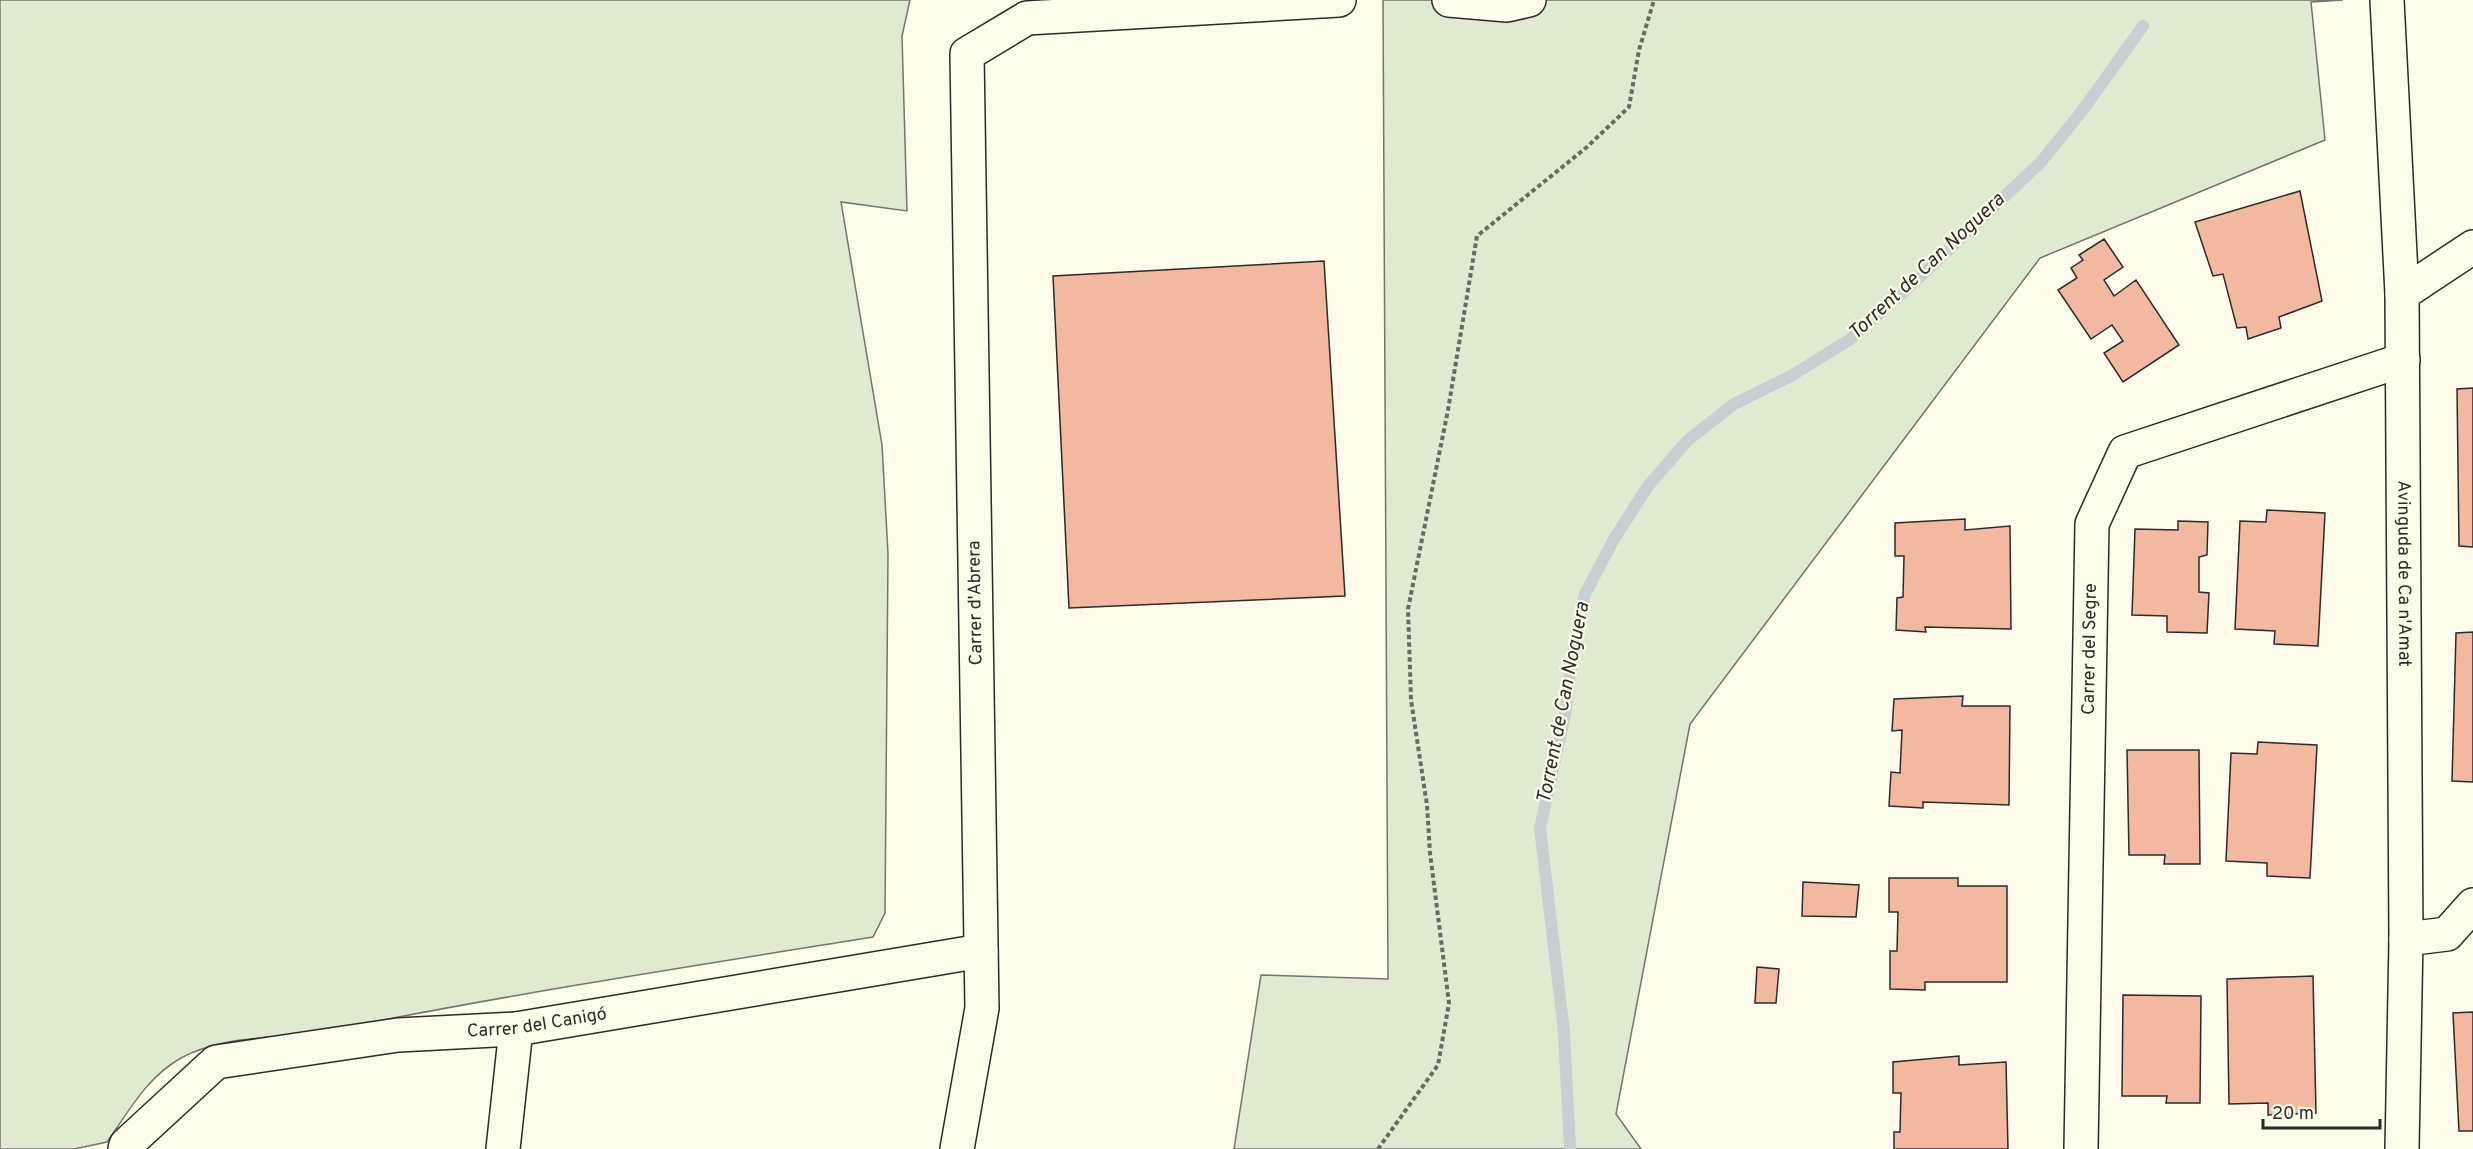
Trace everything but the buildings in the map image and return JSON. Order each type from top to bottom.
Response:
[{"type":"street","name":"Carrer d'Abrera","points":[[957,1149],[982,1008],[967,54],[1027,18],[1339,0]]},
{"type":"street","points":[[1449,0],[1507,5],[1528,0]]},
{"type":"street","name":"Avinguda de Ca n'Amat","points":[[2387,0],[2402,294],[2403,360],[2406,939],[2402,1149]]},
{"type":"street","points":[[2402,294],[2473,247]]},
{"type":"street","name":"Carrer del Segre","points":[[2081,1149],[2092,524],[2125,452],[2403,360]]},
{"type":"street","points":[[2406,939],[2447,934],[2473,905]]},
{"type":"street","name":"Carrer del Canigó","points":[[125,1149],[126,1145],[216,1062],[398,1035],[516,1029],[981,951]]},
{"type":"street","points":[[503,1149],[516,1029]]},
{"type":"path","points":[[1378,1149],[1438,1065],[1449,1004],[1430,854],[1427,806],[1412,700],[1408,609],[1448,410],[1477,236],[1587,147],[1629,107],[1639,50],[1654,0]]},
{"type":"green space","points":[[0,0],[910,0],[902,36],[907,211],[841,202],[882,445],[888,553],[885,913],[873,937],[534,992],[332,1030],[217,1044],[181,1058],[158,1075],[148,1085],[107,1142],[74,1149],[0,1149]]},
{"type":"green space","points":[[1383,0],[2343,0],[2311,2],[2325,140],[2040,258],[1690,724],[1616,1114],[1641,1149],[1234,1149],[1261,975],[1388,979]]},
{"type":"waterway","name":"Torrent de Can Noguera","points":[[1570,1149],[1564,1032],[1540,828],[1565,715],[1573,653],[1585,594],[1614,539],[1648,486],[1688,440],[1734,404],[1791,376],[1849,340],[1907,289],[2041,162],[2082,111],[2143,26]]}]
